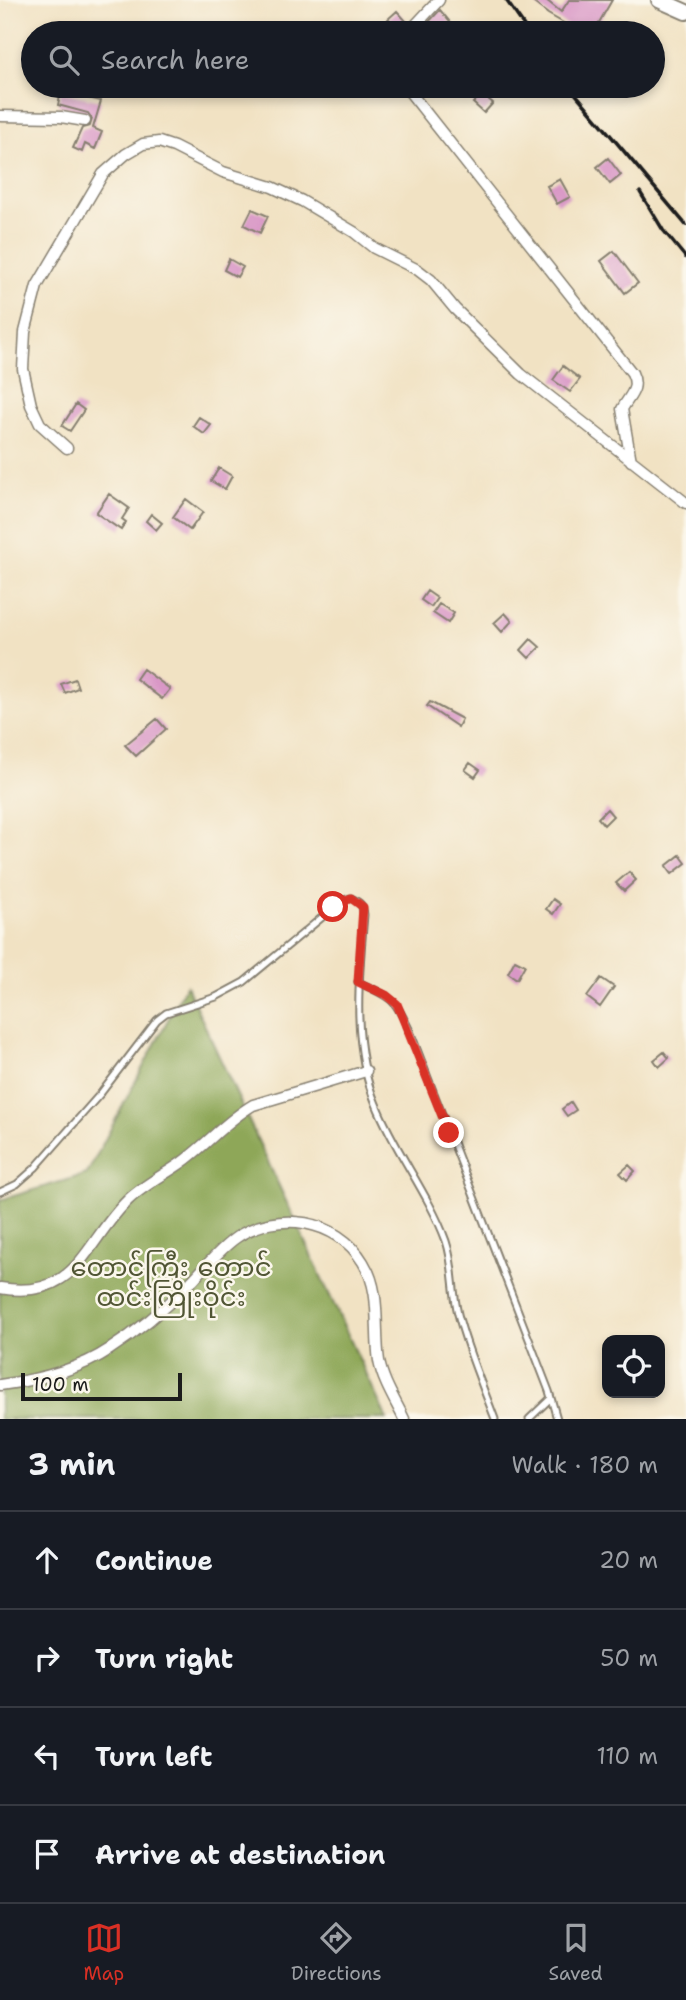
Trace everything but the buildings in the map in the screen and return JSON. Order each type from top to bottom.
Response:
[{"type":"main road","points":[[659,0],[686,12]]},
{"type":"street","points":[[419,21],[439,0]]},
{"type":"street","points":[[414,98],[632,373],[636,382],[635,390],[622,409],[631,461]]},
{"type":"street","points":[[0,116],[61,117],[85,121]]},
{"type":"street","points":[[67,448],[40,424],[31,405],[23,369],[25,332],[37,286],[103,174],[126,154],[143,144],[159,142],[223,172],[272,187],[302,201],[354,232],[374,248],[418,270],[431,280],[464,319],[521,374],[686,503]]},
{"type":"street","points":[[0,1288],[34,1290],[52,1285],[68,1275],[79,1265],[127,1201],[182,1162],[236,1115],[253,1105],[366,1071]]},
{"type":"street","points":[[0,1385],[21,1383],[74,1368],[107,1351],[163,1309],[218,1253],[239,1236],[281,1221],[308,1223],[327,1229],[346,1242],[363,1261],[374,1292],[379,1362],[385,1383],[404,1419]]},
{"type":"lane","points":[[0,1192],[17,1185],[35,1168],[101,1093],[157,1020],[166,1013],[216,997],[244,982],[333,907],[351,898],[363,907],[358,982],[360,1030],[374,1101],[425,1195],[447,1244],[458,1312],[495,1419]]},
{"type":"lane","points":[[358,982],[386,995],[397,1004],[406,1022],[557,1419]]},
{"type":"lane","points":[[529,1419],[551,1398]]},
{"type":"green space","name":"တောင်ကြီး တောင် ထင်းကြိုးဝိုင်း","points":[[186,985],[387,1419],[0,1419],[0,1200],[87,1174]]},
{"type":"railway","points":[[506,0],[521,21]]},
{"type":"railway","points":[[579,98],[686,225]]},
{"type":"railway","points":[[640,192],[663,230],[686,258]]},
{"type":"route","points":[[333,907],[342,900],[351,898],[363,907],[358,982],[386,995],[397,1004],[449,1133]]}]
